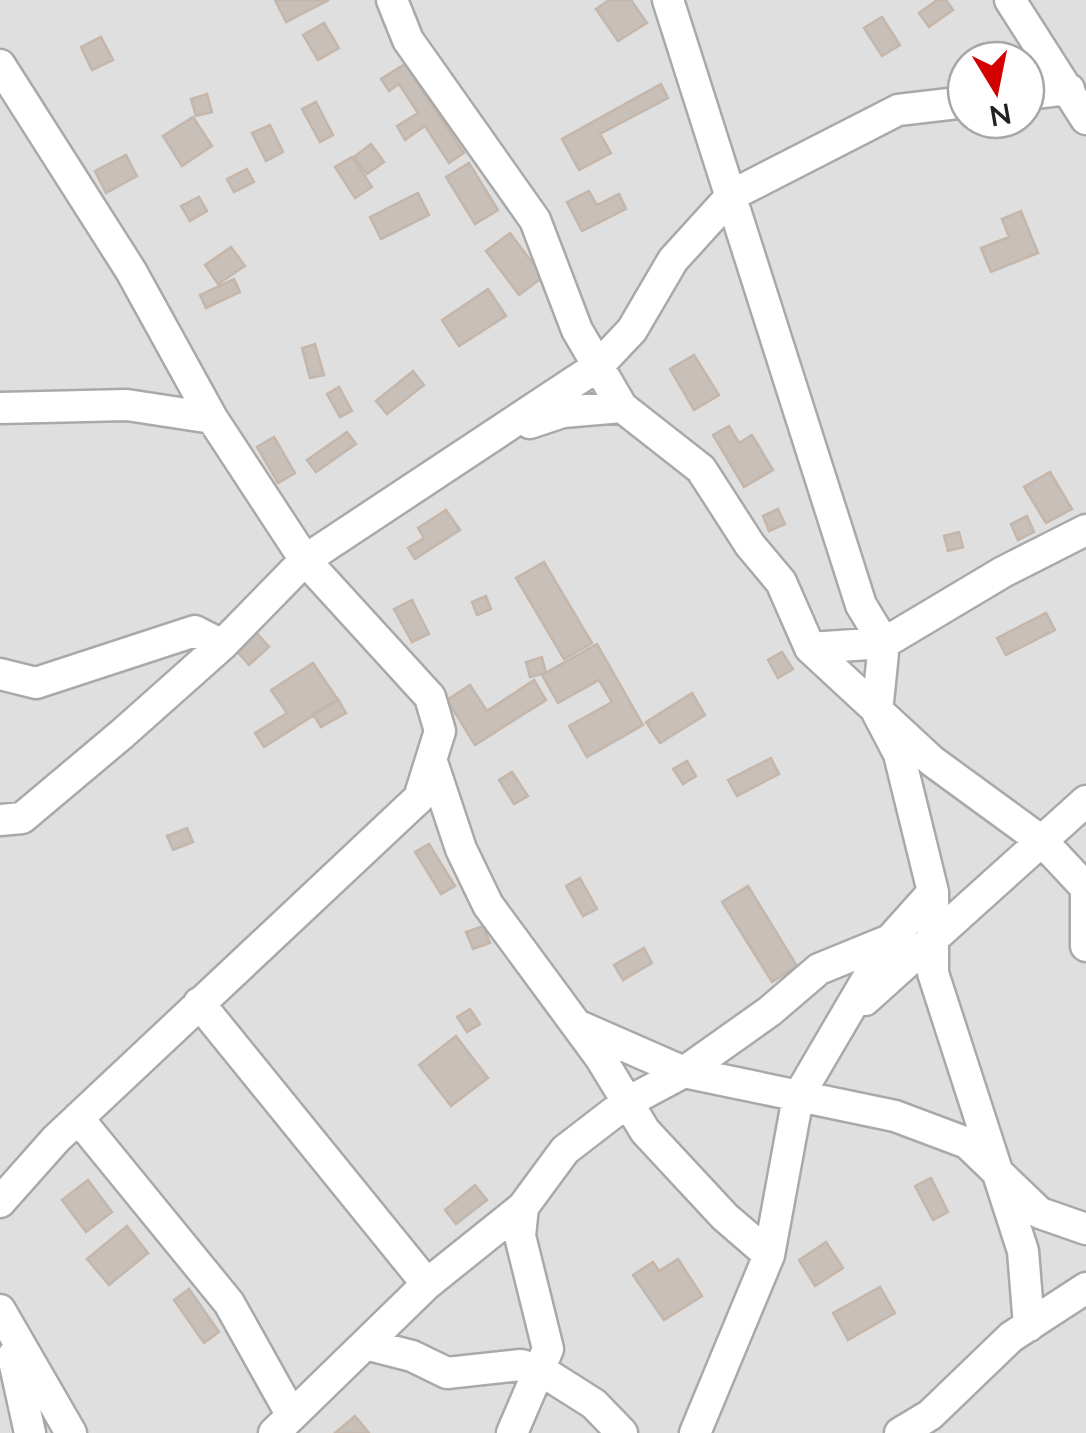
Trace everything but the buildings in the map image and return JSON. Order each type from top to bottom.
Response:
[{"type":"street","points":[[392,0],[408,40],[535,220],[577,330],[622,407],[701,469],[750,545],[781,582],[810,648],[932,761],[1043,842],[1086,889],[1086,946]]},
{"type":"street","points":[[668,0],[861,605],[884,643],[877,712],[898,754],[933,892],[932,973],[1024,1250],[1029,1326]]},
{"type":"street","points":[[1010,0],[1086,119]]},
{"type":"street","points":[[0,65],[131,271],[212,418],[305,560],[430,698],[440,731],[433,765],[420,798],[78,1118],[0,1202]]},
{"type":"street","points":[[1046,92],[1069,89]]},
{"type":"street","points":[[0,820],[22,818],[222,645],[305,560],[598,366],[632,330],[674,260],[732,194],[898,110],[946,104]]},
{"type":"street","points":[[0,408],[126,405],[212,418]]},
{"type":"street","points":[[498,434],[562,412],[622,407]]},
{"type":"street","points":[[810,648],[884,643],[1003,572],[1086,530]]},
{"type":"street","points":[[810,648],[861,605]]},
{"type":"street","points":[[0,674],[36,684],[195,631],[222,645]]},
{"type":"street","points":[[433,765],[460,849],[488,905],[578,1026],[644,1131],[725,1217],[769,1255]]},
{"type":"street","points":[[845,1018],[1086,801]]},
{"type":"street","points":[[695,1433],[769,1255],[798,1097],[890,940],[933,892]]},
{"type":"street","points":[[78,1118],[230,1303],[283,1424],[428,1284],[523,1207],[565,1150],[626,1103],[684,1072],[770,1011],[819,969],[890,940],[931,943]]},
{"type":"street","points":[[199,1003],[428,1284]]},
{"type":"street","points":[[578,1026],[684,1072],[895,1116],[967,1143],[1040,1213],[1086,1229]]},
{"type":"street","points":[[512,1433],[542,1371],[548,1349],[520,1236],[523,1207]]},
{"type":"street","points":[[900,1433],[930,1415],[1011,1337],[1086,1288]]},
{"type":"street","points":[[2,1315],[30,1412],[30,1433]]},
{"type":"street","points":[[2,1315],[71,1433]]},
{"type":"street","points":[[369,1345],[412,1356],[447,1372],[521,1366],[542,1371],[594,1404],[622,1433]]},
{"type":"shaded area","points":[[0,0],[1086,0],[1086,1433],[0,1433]]}]
